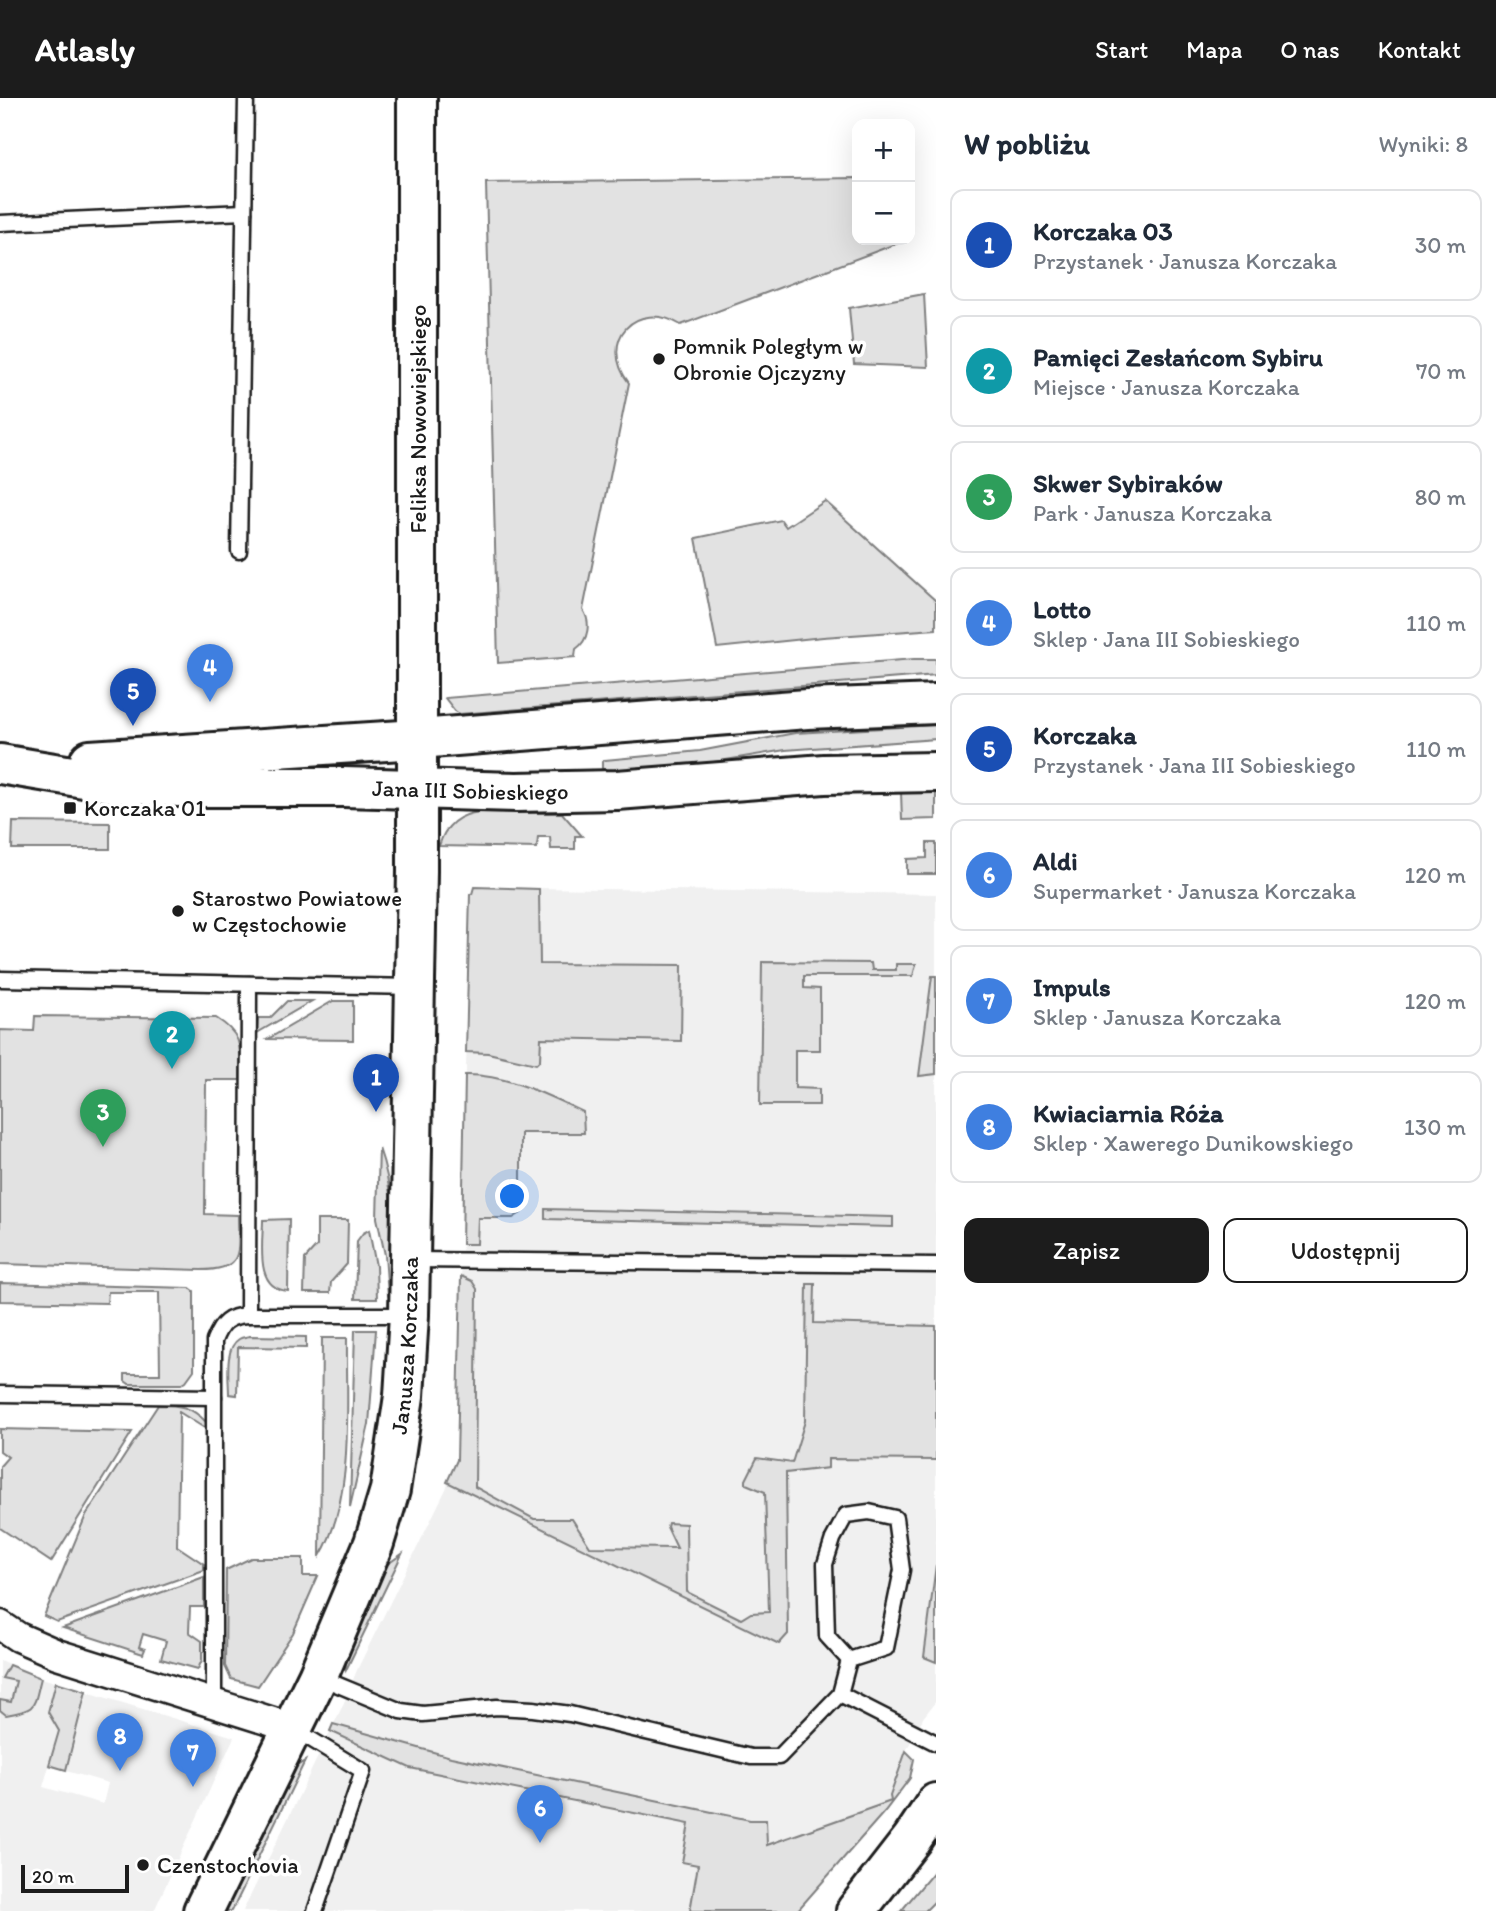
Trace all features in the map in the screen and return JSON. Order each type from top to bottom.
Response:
[{"type":"street","name":"Feliksa Nowowiejskiego","points":[[417,98],[418,739]]},
{"type":"street","name":"Jana III Sobieskiego","points":[[3,764],[418,739],[807,709],[936,704]]},
{"type":"street","name":"Janusza Korczaka","points":[[203,1911],[318,1676],[374,1543],[390,1490],[404,1396],[409,1315],[418,739]]},
{"type":"street","name":"Jana III Sobieskiego","points":[[3,764],[114,783],[178,787],[418,788],[516,792],[617,790],[824,774],[936,772]]},
{"type":"street","points":[[0,1625],[18,1637],[57,1654],[292,1728]]},
{"type":"street","points":[[856,1911],[912,1839],[936,1803]]},
{"type":"lane","points":[[239,551],[246,98]]},
{"type":"lane","points":[[0,223],[244,212]]},
{"type":"lane","points":[[0,979],[416,987]]},
{"type":"lane","points":[[248,1315],[249,984]]},
{"type":"lane","points":[[410,1260],[936,1265]]},
{"type":"lane","points":[[214,1702],[214,1341],[219,1326],[232,1316],[248,1315],[409,1315]]},
{"type":"lane","points":[[0,1394],[214,1397]]},
{"type":"lane","points":[[869,1512],[895,1518],[902,1570],[886,1648],[849,1660],[827,1636],[825,1564],[833,1538],[846,1514],[869,1512]]},
{"type":"lane","points":[[318,1676],[401,1711],[423,1714],[497,1707],[533,1709],[570,1714],[751,1757],[779,1757],[840,1694],[849,1660]]},
{"type":"lane","points":[[840,1694],[936,1743]]},
{"type":"lane","points":[[292,1728],[363,1771],[314,1911]]},
{"type":"shaded area","points":[[852,178],[852,245],[893,245],[681,325],[665,318],[649,317],[636,320],[626,328],[617,352],[620,367],[629,383],[583,610],[587,631],[584,641],[576,649],[575,657],[498,663],[486,183]]},
{"type":"shaded area","points":[[924,294],[928,367],[854,364],[849,308]]},
{"type":"shaded area","points":[[825,501],[936,601],[936,629],[717,648],[696,538],[781,520],[786,527]]},
{"type":"shaded area","points":[[936,659],[936,675],[460,714],[445,698]]},
{"type":"shaded area","points":[[936,725],[936,739],[785,750],[684,767],[607,771],[602,768],[602,762],[605,760],[700,751],[795,733]]},
{"type":"shaded area","points":[[936,791],[936,819],[902,820],[901,792]]},
{"type":"shaded area","points":[[480,812],[562,813],[582,836],[575,836],[575,849],[551,849],[550,837],[538,837],[537,848],[439,846],[445,832],[454,822],[466,815]]},
{"type":"shaded area","points":[[13,822],[110,823],[110,849],[12,849]]},
{"type":"shaded area","points":[[927,843],[936,843],[936,874],[907,874],[907,859],[927,858]]},
{"type":"shaded area","points":[[474,887],[936,894],[936,1701],[923,1718],[906,1751],[890,1796],[891,1800],[766,1845],[698,1911],[243,1911],[457,1461],[470,894]]},
{"type":"shaded area","points":[[474,887],[539,889],[540,964],[682,965],[681,1041],[541,1038],[540,1060],[536,1064],[488,1053],[466,1052],[470,894]]},
{"type":"shaded area","points":[[762,962],[871,963],[872,970],[896,970],[896,964],[916,964],[913,976],[804,976],[804,988],[820,989],[820,1050],[795,1050],[795,1088],[819,1089],[819,1105],[760,1105]]},
{"type":"shaded area","points":[[932,976],[936,976],[936,1074],[919,1076]]},
{"type":"shaded area","points":[[287,1001],[312,1001],[257,1033],[258,1018],[270,1018]]},
{"type":"shaded area","points":[[333,1001],[353,1001],[353,1040],[268,1039]]},
{"type":"shaded area","points":[[35,1016],[216,1018],[232,1031],[239,1044],[240,1080],[206,1080],[205,1214],[238,1215],[238,1248],[232,1262],[216,1269],[201,1270],[0,1264],[0,1030],[34,1031]]},
{"type":"shaded area","points":[[465,1075],[511,1082],[583,1112],[584,1133],[521,1133],[521,1213],[513,1218],[478,1218],[477,1244],[462,1244]]},
{"type":"shaded area","points":[[379,1148],[391,1201],[393,1292],[388,1295],[385,1255],[377,1218]]},
{"type":"shaded area","points":[[545,1209],[893,1217],[893,1227],[545,1219]]},
{"type":"shaded area","points":[[289,1219],[288,1291],[277,1288],[270,1282],[265,1274],[262,1252],[263,1220]]},
{"type":"shaded area","points":[[317,1220],[348,1220],[347,1264],[331,1282],[330,1293],[304,1293],[305,1259],[317,1246]]},
{"type":"shaded area","points":[[369,1230],[376,1266],[377,1299],[355,1299],[357,1241]]},
{"type":"shaded area","points":[[461,1276],[472,1281],[477,1289],[475,1487],[534,1519],[572,1519],[590,1547],[677,1548],[667,1527],[668,1523],[686,1524],[687,1592],[741,1619],[751,1613],[769,1612],[765,1492],[746,1484],[746,1480],[757,1458],[792,1463],[805,1421],[807,1284],[815,1284],[814,1323],[936,1326],[936,1460],[828,1459],[828,1468],[786,1473],[788,1634],[779,1644],[447,1482],[457,1460]]},
{"type":"shaded area","points":[[0,1283],[190,1288],[194,1291],[194,1370],[181,1384],[129,1384],[125,1381],[125,1374],[160,1374],[159,1292],[108,1292],[107,1303],[0,1301]]},
{"type":"shaded area","points":[[355,1330],[376,1330],[369,1424],[350,1507]]},
{"type":"shaded area","points":[[250,1336],[306,1337],[306,1348],[238,1347],[237,1395],[229,1394],[228,1364],[231,1349],[239,1339]]},
{"type":"shaded area","points":[[322,1338],[347,1338],[347,1421],[344,1480],[339,1507],[320,1556]]},
{"type":"shaded area","points":[[158,1405],[184,1408],[206,1422],[206,1429],[179,1412],[177,1546],[204,1564],[204,1570],[57,1622],[44,1616],[86,1515]]},
{"type":"shaded area","points":[[0,1429],[132,1432],[51,1562],[0,1528],[0,1466],[8,1457],[0,1451]]},
{"type":"shaded area","points":[[402,1554],[346,1670],[345,1658],[385,1566]]},
{"type":"shaded area","points":[[251,1558],[303,1558],[303,1576],[318,1576],[293,1633],[258,1686],[231,1679],[225,1666],[226,1570]]},
{"type":"shaded area","points":[[936,1565],[936,1662],[924,1657]]},
{"type":"shaded area","points":[[204,1577],[204,1607],[190,1607],[189,1632],[202,1641],[202,1660],[198,1669],[161,1659],[166,1641],[143,1634],[139,1647],[145,1649],[143,1654],[63,1628]]},
{"type":"shaded area","points":[[0,1660],[32,1675],[234,1737],[154,1911],[0,1911]],"holes":[[[49,1766],[108,1783],[103,1804],[43,1787]]]},
{"type":"shaded area","points":[[9,1665],[41,1678],[32,1706],[24,1711],[6,1715],[0,1710],[0,1700],[11,1702],[16,1681],[2,1678]]},
{"type":"shaded area","points":[[56,1682],[86,1691],[66,1770],[49,1765],[59,1731],[48,1712]]},
{"type":"shaded area","points":[[333,1724],[451,1757],[750,1820],[766,1820],[767,1845],[891,1801],[890,1796],[906,1751],[914,1759],[910,1778],[885,1811],[797,1911],[690,1911],[698,1865],[682,1862],[689,1824],[410,1768],[330,1731]]},
{"type":"shaded area","points":[[305,1761],[232,1911],[223,1911],[292,1769]]},
{"type":"shaded area","points":[[936,1869],[936,1900],[925,1911],[901,1911]]},
{"type":"place","name":"Pomnik Poległym w Obronie Ojczyzny","points":[[659,359]]},
{"type":"place","name":"Lotto","points":[[210,702]]},
{"type":"place","name":"Korczaka","points":[[133,726]]},
{"type":"place","name":"Korczaka 01","points":[[70,808]]},
{"type":"place","name":"Starostwo Powiatowe w Częstochowie","points":[[178,911]]},
{"type":"place","name":"Pamięci Zesłańcom Sybiru","points":[[172,1069]]},
{"type":"place","name":"Korczaka 03","points":[[376,1112]]},
{"type":"place","name":"Skwer Sybiraków","points":[[103,1147]]},
{"type":"place","name":"Kwiaciarnia Róża","points":[[120,1771]]},
{"type":"place","name":"Impuls","points":[[193,1787]]},
{"type":"place","name":"Aldi","points":[[540,1843]]},
{"type":"place","name":"Czenstochovia","points":[[143,1865]]}]
